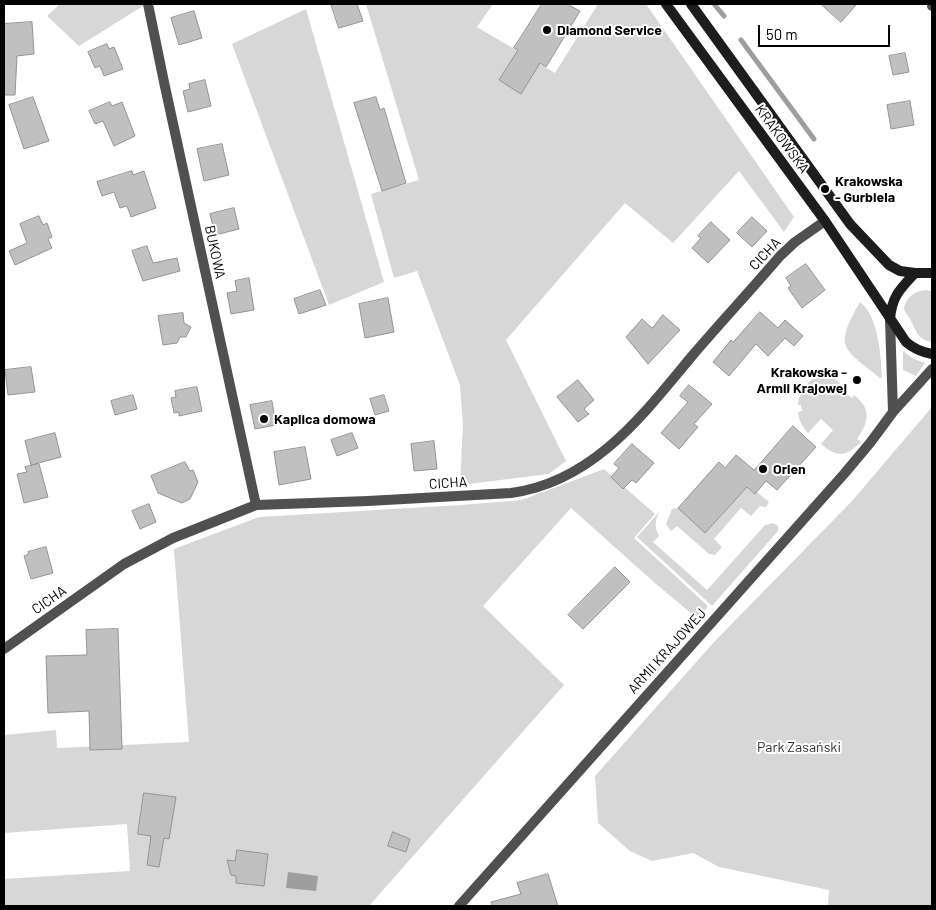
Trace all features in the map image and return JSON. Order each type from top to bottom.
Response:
[{"type":"main road","name":"KRAKOWSKA","points":[[666,4],[825,221],[906,342],[913,348],[932,354]]},
{"type":"main road","name":"KRAKOWSKA","points":[[691,4],[850,224],[889,265],[900,271],[915,273],[932,272]]},
{"type":"main road","points":[[890,318],[891,304],[895,295],[915,273]]},
{"type":"street","name":"BUKOWA","points":[[148,4],[256,505]]},
{"type":"street","name":"CICHA","points":[[4,649],[124,564],[173,538],[256,505],[511,493],[531,490],[566,476],[595,458],[628,430],[780,256],[795,242],[825,221]]},
{"type":"street","points":[[890,318],[893,412]]},
{"type":"street","name":"ARMII KRAJOWEJ","points":[[458,906],[835,484],[870,444],[893,412],[932,369]]},
{"type":"green space","points":[[60,4],[143,4],[143,6],[79,46],[47,16]]},
{"type":"green space","points":[[366,4],[493,4],[477,27],[555,73],[598,4],[646,4],[794,217],[784,232],[739,171],[673,243],[625,203],[506,340],[566,461],[549,474],[460,485],[463,426],[460,385],[417,271],[394,278],[371,194],[419,180]]},
{"type":"green space","points":[[306,9],[384,282],[329,305],[232,44]]},
{"type":"green space","points":[[926,290],[932,291],[932,342],[920,337],[904,308],[912,295]]},
{"type":"green space","points":[[860,302],[871,316],[875,326],[882,368],[882,377],[880,378],[857,360],[846,346],[847,329]]},
{"type":"green space","points":[[903,351],[912,358],[925,363],[916,376],[903,370]]},
{"type":"green space","points":[[826,372],[842,385],[840,388],[852,398],[854,395],[860,400],[866,411],[866,421],[857,439],[861,442],[846,453],[832,452],[821,444],[833,430],[821,419],[808,433],[802,426],[799,418],[798,412],[802,411],[801,405],[798,405],[803,389],[815,377]]},
{"type":"green space","name":"Park Zasański","points":[[932,407],[932,906],[828,906],[829,890],[719,867],[693,853],[652,861],[630,851],[598,823],[595,776],[714,642],[852,501]]},
{"type":"green space","points":[[604,469],[655,514],[634,538],[708,606],[698,619],[571,508],[483,606],[564,685],[369,906],[4,906],[4,879],[130,871],[127,824],[4,833],[4,735],[56,730],[57,748],[189,742],[174,549],[259,517],[522,500]]},
{"type":"green space","points":[[747,487],[755,494],[757,492],[769,502],[766,507],[760,506],[751,516],[741,508],[714,539],[722,547],[715,555],[709,554],[677,526],[671,531],[666,524],[672,509],[678,508],[706,532]]},
{"type":"green space","points":[[660,511],[656,523],[659,536],[653,542],[707,590],[765,525],[773,523],[778,526],[778,531],[712,606],[637,537]]},
{"type":"shaded area","points":[[288,872],[318,876],[316,891],[286,888]]},
{"type":"building","points":[[331,4],[357,4],[363,21],[339,28]]},
{"type":"building","name":"Diamond Service","points":[[542,4],[567,4],[580,11],[546,67],[540,63],[521,94],[499,80],[518,50],[514,48]]},
{"type":"building","points":[[821,4],[857,4],[841,22]]},
{"type":"building","points":[[194,11],[202,38],[179,45],[171,18]]},
{"type":"building","points":[[32,22],[34,54],[17,56],[15,95],[4,95],[4,24]]},
{"type":"building","points":[[107,44],[109,49],[114,47],[123,69],[104,76],[100,66],[95,68],[88,52]]},
{"type":"building","points":[[905,53],[909,72],[893,75],[889,56]]},
{"type":"building","points":[[205,80],[211,106],[188,112],[183,91],[190,89],[189,84]]},
{"type":"building","points":[[33,97],[49,141],[24,149],[9,105]]},
{"type":"building","points":[[376,97],[380,110],[384,108],[406,183],[382,191],[354,103]]},
{"type":"building","points":[[910,101],[914,125],[891,129],[887,105]]},
{"type":"building","points":[[110,102],[112,106],[122,102],[135,136],[114,146],[103,121],[95,124],[89,111]]},
{"type":"building","points":[[222,144],[229,175],[204,181],[197,149]]},
{"type":"building","points":[[132,171],[133,175],[144,171],[156,208],[131,217],[127,206],[120,208],[114,192],[102,196],[97,182]]},
{"type":"building","points":[[234,208],[239,229],[215,235],[210,214]]},
{"type":"building","points":[[39,216],[43,225],[47,223],[52,237],[48,239],[52,248],[15,265],[9,251],[27,243],[20,224]]},
{"type":"building","points":[[752,217],[767,231],[752,247],[737,233]]},
{"type":"building","points":[[711,222],[730,240],[708,263],[692,248],[701,238],[698,236]]},
{"type":"building","points":[[147,246],[153,263],[177,258],[180,271],[143,281],[132,251]]},
{"type":"building","points":[[806,264],[825,290],[802,308],[788,288],[791,286],[786,278]]},
{"type":"building","points":[[249,278],[254,310],[231,314],[227,293],[237,291],[235,281]]},
{"type":"building","points":[[320,290],[326,305],[299,314],[294,299]]},
{"type":"building","points":[[388,298],[394,332],[365,338],[359,304]]},
{"type":"building","points":[[760,312],[778,328],[785,320],[803,336],[794,346],[785,338],[768,356],[756,344],[729,376],[713,362],[731,340],[733,342]]},
{"type":"building","points":[[183,313],[184,323],[191,327],[186,337],[180,337],[177,343],[163,345],[158,316]]},
{"type":"building","points":[[663,315],[680,330],[648,364],[626,337],[642,319],[652,328]]},
{"type":"building","points":[[31,367],[35,392],[8,395],[5,370]]},
{"type":"building","points":[[578,380],[594,400],[584,409],[589,414],[578,422],[557,397]]},
{"type":"building","points":[[689,385],[712,404],[694,424],[698,427],[679,449],[661,433],[688,402],[680,396]]},
{"type":"building","points":[[197,387],[202,411],[179,416],[179,412],[174,413],[171,398],[176,397],[175,391]]},
{"type":"building","points":[[133,395],[137,409],[115,415],[111,401]]},
{"type":"building","points":[[384,395],[389,411],[375,415],[370,399]]},
{"type":"building","points":[[272,401],[276,425],[255,429],[250,405]]},
{"type":"building","points":[[793,426],[816,447],[777,490],[766,481],[755,494],[747,487],[705,533],[678,508],[719,462],[725,468],[736,455],[754,470]]},
{"type":"building","points":[[55,433],[61,457],[31,465],[25,441]]},
{"type":"building","points":[[352,433],[358,448],[337,456],[331,440]]},
{"type":"building","points":[[434,441],[437,469],[414,471],[411,444]]},
{"type":"building","points":[[632,444],[654,463],[636,483],[632,480],[623,489],[611,477],[619,468],[614,464]]},
{"type":"building","points":[[305,447],[311,479],[279,485],[274,452]]},
{"type":"building","points":[[185,462],[190,471],[193,470],[198,482],[190,499],[182,503],[158,493],[151,476]]},
{"type":"building","points":[[39,464],[48,497],[24,503],[17,474],[27,472],[25,467]]},
{"type":"building","points":[[149,504],[156,522],[140,529],[132,511]]},
{"type":"building","points":[[46,547],[53,573],[31,579],[24,556],[29,554],[28,552]]},
{"type":"building","points":[[615,567],[630,582],[583,629],[568,615]]},
{"type":"building","points":[[118,629],[122,749],[90,750],[89,711],[48,713],[46,656],[87,655],[86,630]]},
{"type":"building","points":[[144,793],[176,797],[169,839],[164,838],[159,867],[147,865],[151,836],[138,834]]},
{"type":"building","points":[[393,832],[410,839],[406,852],[388,846]]},
{"type":"building","points":[[237,850],[268,854],[264,886],[236,883],[236,876],[231,875],[227,860],[235,861]]},
{"type":"building","points":[[548,874],[558,906],[492,906],[491,902],[521,894],[517,883]]},
{"type":"waterway","points":[[714,4],[724,16]]},
{"type":"waterway","points":[[741,40],[814,139]]},
{"type":"place","name":"Diamond Service","points":[[547,30]]},
{"type":"place","name":"Krakowska - Gurbiela","points":[[825,189]]},
{"type":"place","name":"Krakowska - Armii Krajowej","points":[[857,380]]},
{"type":"place","name":"Kaplica domowa","points":[[264,419]]},
{"type":"place","name":"Orlen","points":[[763,469]]}]
